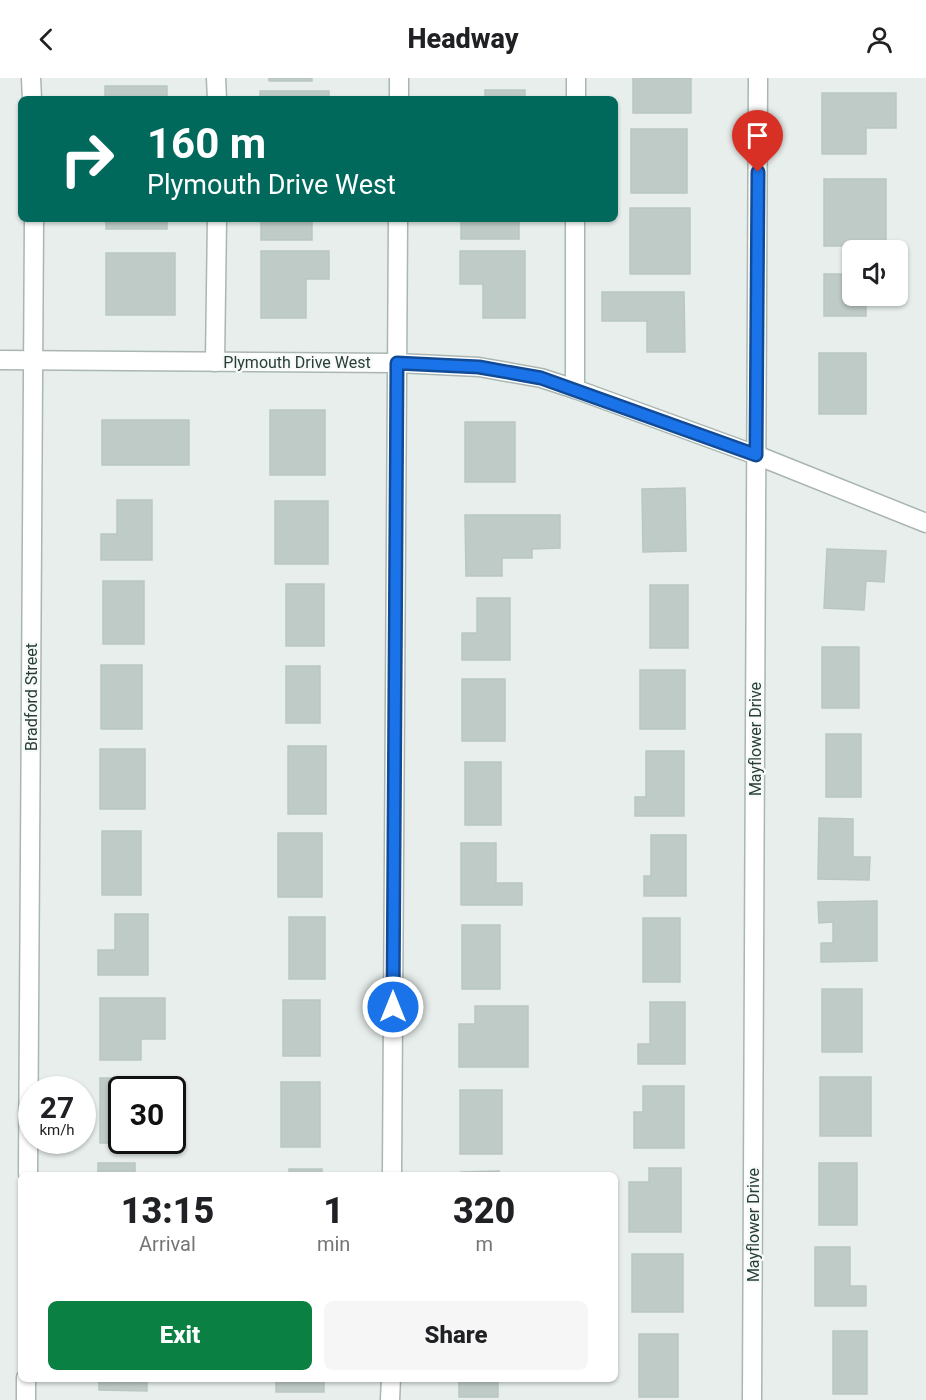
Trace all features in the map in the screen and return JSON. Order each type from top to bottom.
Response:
[{"type":"street","points":[[31,78],[32,96]]},
{"type":"street","points":[[216,78],[217,96]]},
{"type":"street","points":[[399,78],[399,96]]},
{"type":"street","points":[[576,78],[576,96]]},
{"type":"street","name":"Mayflower Drive","points":[[752,1400],[758,78]]},
{"type":"street","name":"Bradford Street","points":[[28,1172],[34,222]]},
{"type":"street","points":[[215,362],[217,222]]},
{"type":"street","points":[[392,1172],[398,222]]},
{"type":"street","points":[[574,389],[575,222]]},
{"type":"street","name":"Plymouth Drive West","points":[[0,360],[397,363],[479,367],[541,378],[574,389],[756,455],[926,523]]},
{"type":"street","points":[[26,1382],[26,1400]]},
{"type":"street","points":[[390,1400],[391,1382]]},
{"type":"building","points":[[269,78],[312,78],[312,81],[269,81]]},
{"type":"building","points":[[633,78],[691,78],[691,113],[633,113]]},
{"type":"building","points":[[105,86],[167,86],[167,96],[105,96]]},
{"type":"building","points":[[485,90],[525,90],[525,96],[485,96]]},
{"type":"building","points":[[260,91],[329,91],[329,96],[260,96]]},
{"type":"building","points":[[822,93],[896,93],[896,128],[866,128],[866,154],[822,154]]},
{"type":"building","points":[[631,129],[687,129],[687,193],[631,193]]},
{"type":"building","points":[[824,179],[886,179],[886,240],[842,240],[842,246],[824,246]]},
{"type":"building","points":[[630,208],[690,208],[690,274],[630,274]]},
{"type":"building","points":[[106,222],[167,222],[167,229],[106,229]]},
{"type":"building","points":[[261,222],[312,222],[312,240],[261,240]]},
{"type":"building","points":[[461,222],[519,222],[519,239],[461,239]]},
{"type":"building","points":[[261,251],[329,251],[329,279],[306,279],[306,318],[261,318]]},
{"type":"building","points":[[460,251],[525,251],[525,318],[483,318],[483,284],[460,284]]},
{"type":"building","points":[[106,253],[175,253],[175,315],[106,315]]},
{"type":"building","points":[[824,274],[842,274],[842,306],[866,306],[866,316],[824,316]]},
{"type":"building","points":[[602,292],[684,292],[685,352],[647,352],[647,321],[602,321]]},
{"type":"building","points":[[819,353],[866,353],[866,414],[819,414]]},
{"type":"building","points":[[270,410],[325,410],[325,475],[270,475]]},
{"type":"building","points":[[102,420],[189,420],[189,465],[102,465]]},
{"type":"building","points":[[465,422],[515,422],[515,482],[465,482]]},
{"type":"building","points":[[685,488],[686,551],[643,552],[642,489]]},
{"type":"building","points":[[117,500],[152,500],[152,560],[101,560],[101,534],[117,534]]},
{"type":"building","points":[[275,501],[328,501],[328,564],[275,564]]},
{"type":"building","points":[[465,515],[560,515],[560,548],[532,549],[532,558],[502,558],[502,576],[466,576]]},
{"type":"building","points":[[827,549],[886,551],[884,582],[866,581],[864,610],[824,608]]},
{"type":"building","points":[[103,581],[144,581],[144,644],[103,644]]},
{"type":"building","points":[[286,584],[324,584],[324,646],[286,646]]},
{"type":"building","points":[[650,585],[688,585],[688,648],[650,648]]},
{"type":"building","points":[[477,598],[510,598],[510,660],[462,660],[462,633],[477,633]]},
{"type":"building","points":[[822,647],[859,647],[859,708],[822,708]]},
{"type":"building","points":[[101,665],[142,665],[142,729],[101,729]]},
{"type":"building","points":[[286,666],[320,666],[320,723],[286,723]]},
{"type":"building","points":[[640,670],[685,670],[685,729],[640,729]]},
{"type":"building","points":[[462,679],[505,679],[505,741],[462,741]]},
{"type":"building","points":[[826,734],[861,734],[861,797],[826,797]]},
{"type":"building","points":[[288,746],[326,746],[326,814],[288,814]]},
{"type":"building","points":[[100,749],[145,749],[145,809],[100,809]]},
{"type":"building","points":[[646,751],[684,751],[684,816],[635,816],[635,797],[646,797]]},
{"type":"building","points":[[465,762],[501,762],[501,825],[465,825]]},
{"type":"building","points":[[819,818],[853,819],[853,857],[870,857],[869,880],[818,879]]},
{"type":"building","points":[[102,831],[141,831],[141,895],[102,895]]},
{"type":"building","points":[[278,833],[322,833],[322,897],[278,897]]},
{"type":"building","points":[[651,835],[686,835],[686,896],[644,896],[644,876],[651,876]]},
{"type":"building","points":[[461,843],[496,843],[496,883],[522,883],[522,905],[461,905]]},
{"type":"building","points":[[877,901],[877,961],[821,962],[821,943],[833,943],[833,922],[819,923],[818,902]]},
{"type":"building","points":[[115,914],[148,914],[148,975],[98,975],[98,950],[115,950]]},
{"type":"building","points":[[289,917],[325,917],[325,979],[289,979]]},
{"type":"building","points":[[643,918],[680,918],[680,982],[643,982]]},
{"type":"building","points":[[462,925],[500,925],[500,989],[462,989]]},
{"type":"building","points":[[822,989],[862,989],[862,1052],[822,1052]]},
{"type":"building","points":[[100,998],[165,998],[165,1039],[141,1039],[141,1060],[100,1060]]},
{"type":"building","points":[[283,1000],[320,1000],[320,1056],[283,1056]]},
{"type":"building","points":[[650,1002],[685,1002],[685,1064],[638,1064],[638,1044],[650,1044]]},
{"type":"building","points":[[475,1006],[528,1006],[528,1067],[459,1067],[459,1024],[475,1024]]},
{"type":"building","points":[[820,1077],[871,1077],[871,1136],[820,1136]]},
{"type":"building","points":[[100,1078],[108,1078],[108,1143],[100,1143]]},
{"type":"building","points":[[281,1082],[320,1082],[320,1147],[281,1147]]},
{"type":"building","points":[[643,1086],[684,1086],[684,1148],[634,1148],[634,1112],[643,1112]]},
{"type":"building","points":[[460,1090],[502,1090],[502,1154],[460,1154]]},
{"type":"building","points":[[98,1163],[135,1163],[135,1172],[98,1172]]},
{"type":"building","points":[[819,1163],[857,1163],[857,1225],[819,1225]]},
{"type":"building","points":[[649,1168],[681,1168],[681,1232],[629,1232],[629,1182],[649,1182]]},
{"type":"building","points":[[289,1169],[322,1169],[322,1172],[289,1172]]},
{"type":"building","points":[[815,1247],[850,1247],[850,1286],[866,1286],[866,1306],[815,1306]]},
{"type":"building","points":[[632,1254],[683,1254],[683,1312],[632,1312]]},
{"type":"building","points":[[833,1331],[867,1331],[867,1394],[833,1394]]},
{"type":"building","points":[[639,1334],[678,1334],[678,1397],[639,1397]]},
{"type":"building","points":[[99,1382],[147,1382],[147,1391],[99,1390]]},
{"type":"building","points":[[276,1382],[324,1382],[324,1392],[276,1392]]},
{"type":"building","points":[[459,1382],[498,1382],[498,1397],[459,1397]]},
{"type":"route","points":[[393,1007],[397,363],[479,367],[541,378],[756,455],[758,172]]}]
